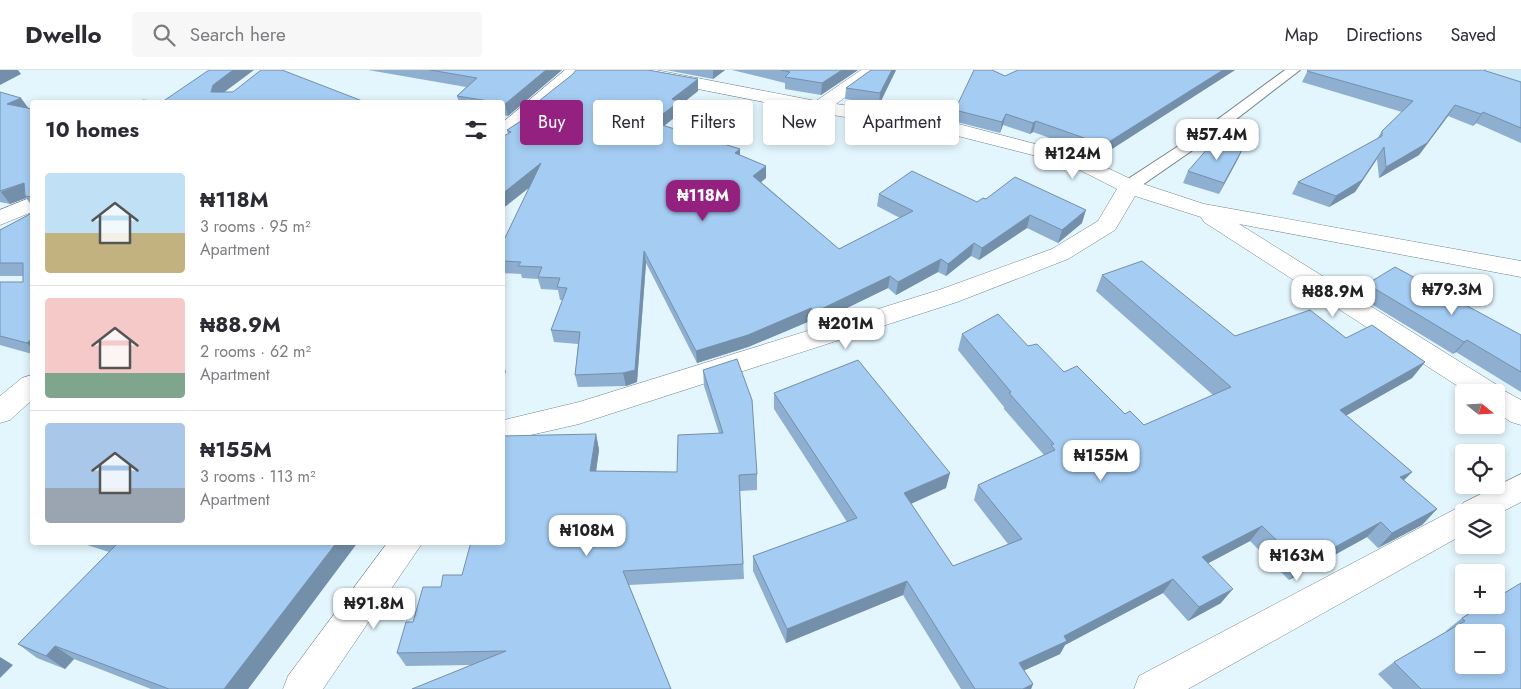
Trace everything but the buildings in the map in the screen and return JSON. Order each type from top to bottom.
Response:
[{"type":"street","points":[[505,130],[567,80],[575,70]]},
{"type":"street","points":[[627,70],[782,100]]},
{"type":"street","points":[[828,100],[873,70]]},
{"type":"street","points":[[835,110],[939,125],[1075,160],[1129,187],[1200,210],[1521,269]]},
{"type":"street","points":[[505,433],[514,428],[579,413],[948,296],[1060,254],[1108,225],[1129,187]]},
{"type":"street","points":[[0,218],[30,205]]},
{"type":"street","points":[[1200,210],[1475,384]]},
{"type":"street","points":[[0,412],[30,387]]},
{"type":"street","points":[[1505,404],[1521,414]]},
{"type":"street","points":[[1489,504],[1521,487]]},
{"type":"street","points":[[1152,689],[1455,523]]},
{"type":"street","points":[[300,689],[405,545]]},
{"type":"lane","points":[[1129,187],[1143,175],[1163,165],[1217,128],[1293,70]]},
{"type":"shaded area","points":[[1426,70],[1521,70],[1521,102]]}]
